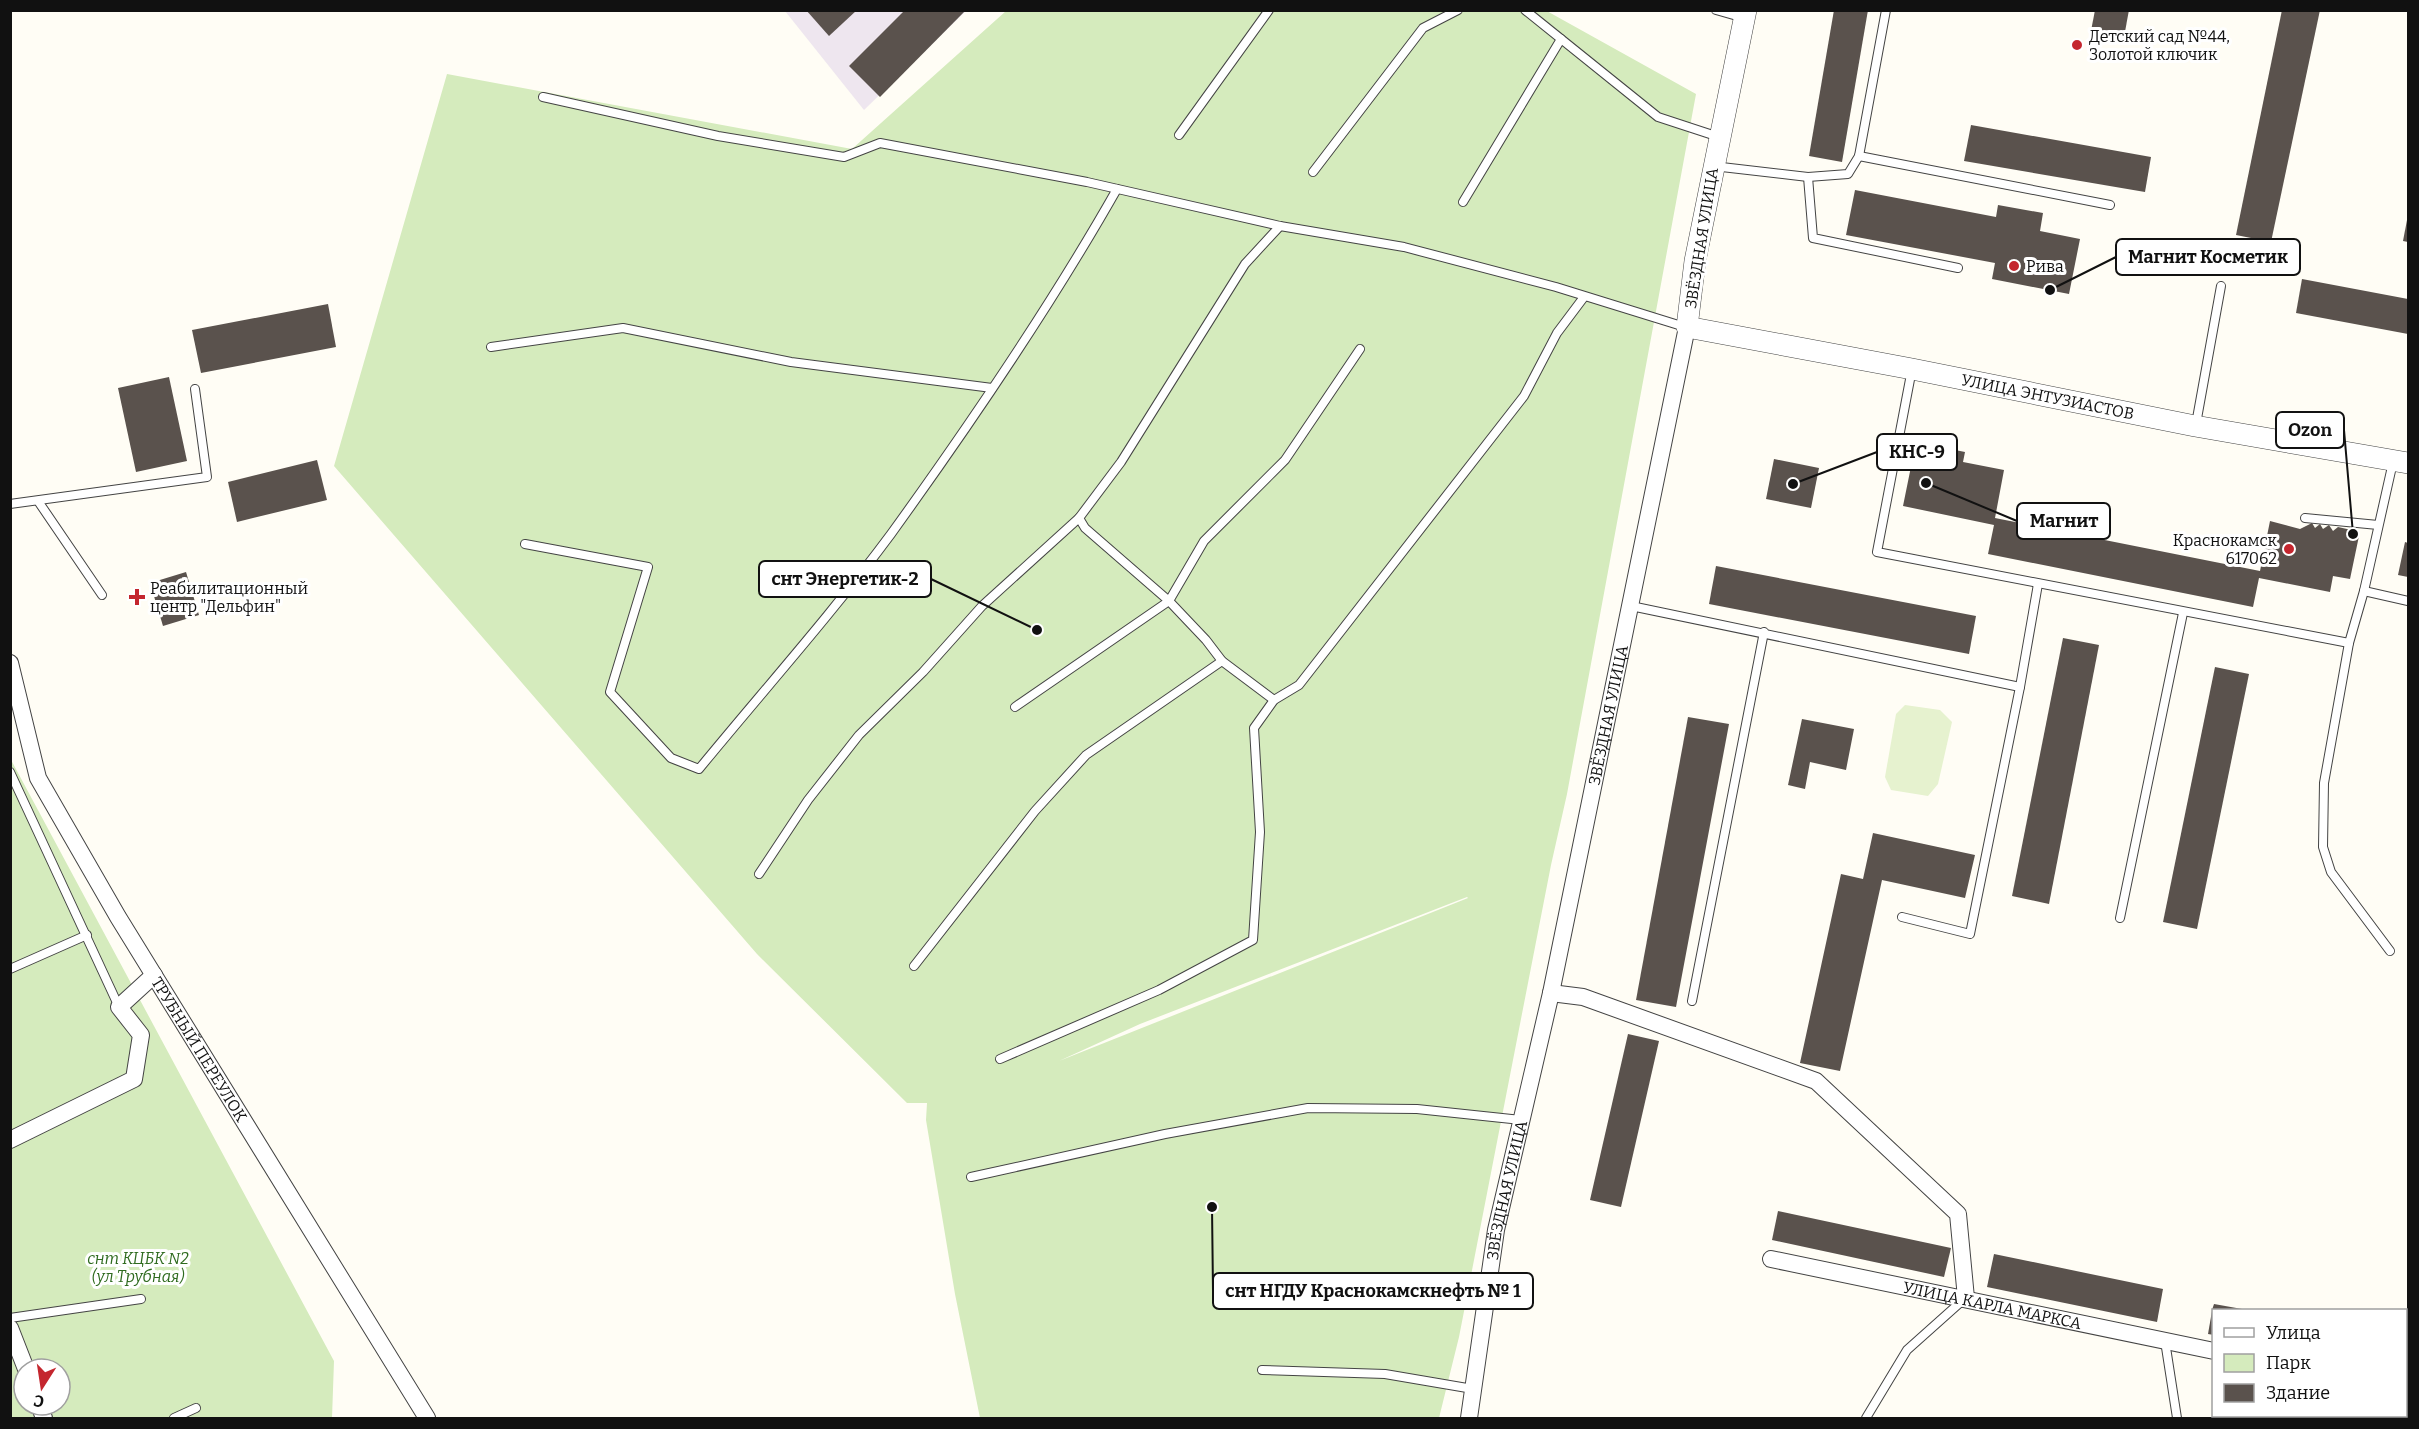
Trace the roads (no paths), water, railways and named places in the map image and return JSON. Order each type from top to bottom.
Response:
[{"type":"street","name":"ЗВЁЗДНАЯ УЛИЦА","points":[[1469,1419],[1496,1230],[1551,993],[1631,606],[1687,327],[1695,261],[1713,166],[1745,14]]},
{"type":"street","name":"УЛИЦА ЭНТУЗИАСТОВ","points":[[1687,327],[1912,369],[2195,426],[2401,461]]},
{"type":"street","name":"ТРУБНЫЙ ПЕРЕУЛОК","points":[[10,663],[38,778],[154,975],[428,1419]]},
{"type":"street","points":[[10,1140],[134,1079],[141,1035],[119,1007],[154,975]]},
{"type":"street","points":[[1551,993],[1583,997],[1816,1081],[1958,1214],[1966,1298]]},
{"type":"street","name":"УЛИЦА КАРЛА МАРКСА","points":[[1770,1259],[2212,1351]]},
{"type":"street","points":[[10,1328],[21,1357]]},
{"type":"lane","points":[[1179,135],[1269,10]]},
{"type":"lane","points":[[1313,172],[1423,28],[1458,10]]},
{"type":"lane","points":[[1525,10],[1658,117],[1719,137]]},
{"type":"lane","points":[[1716,10],[1745,14]]},
{"type":"lane","points":[[1713,166],[1808,177],[1848,174],[1859,156],[1886,10]]},
{"type":"lane","points":[[1463,202],[1561,39]]},
{"type":"lane","points":[[543,97],[718,136],[844,157],[880,143],[1087,182],[1280,225],[1404,247],[1556,287],[1687,327]]},
{"type":"lane","points":[[1859,156],[2110,205]]},
{"type":"lane","points":[[1808,177],[1813,238],[1958,268]]},
{"type":"lane","points":[[525,544],[648,567],[610,692],[671,758],[699,769],[890,535],[1012,361],[1117,189]]},
{"type":"lane","points":[[759,874],[808,800],[859,735],[923,672],[982,606],[1079,518],[1121,462],[1245,264],[1280,225]]},
{"type":"lane","points":[[2195,426],[2221,286]]},
{"type":"lane","points":[[1000,1059],[1159,990],[1253,940],[1260,832],[1254,728],[1274,700],[1299,685],[1524,396],[1557,333],[1584,297]]},
{"type":"lane","points":[[491,346],[623,328],[791,362],[992,388]]},
{"type":"lane","points":[[1015,707],[1169,601],[1204,541],[1284,460],[1360,349]]},
{"type":"lane","points":[[1912,369],[1877,552],[2183,613],[2349,643]]},
{"type":"lane","points":[[10,504],[207,477],[195,389]]},
{"type":"lane","points":[[2390,951],[2331,872],[2323,847],[2324,783],[2355,616],[2364,591],[2378,525],[2401,461]]},
{"type":"lane","points":[[38,501],[102,595]]},
{"type":"lane","points":[[1079,518],[1085,528],[1169,601],[1206,640],[1222,661],[1274,700]]},
{"type":"lane","points":[[2305,518],[2378,525]]},
{"type":"lane","points":[[1902,917],[1970,934],[2020,687],[2038,584]]},
{"type":"lane","points":[[2364,591],[2409,601]]},
{"type":"lane","points":[[1631,606],[2020,687]]},
{"type":"lane","points":[[2120,918],[2183,613]]},
{"type":"lane","points":[[1692,1001],[1764,632]]},
{"type":"lane","points":[[914,966],[1035,811],[1086,755],[1222,661]]},
{"type":"lane","points":[[10,772],[119,1007]]},
{"type":"lane","points":[[10,969],[87,935]]},
{"type":"lane","points":[[971,1177],[1165,1134],[1308,1108],[1417,1110],[1521,1120]]},
{"type":"lane","points":[[1866,1419],[1907,1350],[1966,1298]]},
{"type":"lane","points":[[10,1318],[141,1299]]},
{"type":"lane","points":[[2165,1341],[2177,1419]]},
{"type":"lane","points":[[1262,1370],[1385,1374],[1473,1389]]},
{"type":"lane","points":[[174,1419],[196,1408]]},
{"type":"place","name":"Детский сад №44, Золотой ключик","points":[[2077,45]]},
{"type":"place","name":"Рива","points":[[2014,266]]},
{"type":"place","name":"Магнит Косметик","points":[[2050,290]]},
{"type":"place","name":"Магнит","points":[[1926,483]]},
{"type":"place","name":"КНС-9","points":[[1793,484]]},
{"type":"place","name":"Ozon","points":[[2353,534]]},
{"type":"place","name":"Краснокамск 617062","points":[[2289,549]]},
{"type":"place","name":"Реабилитационный центр \"Дельфин\"","points":[[137,597]]},
{"type":"place","name":"снт Энергетик-2","points":[[1037,630]]},
{"type":"place","name":"снт НГДУ Краснокамскнефть № 1","points":[[1212,1207]]},
{"type":"park label","name":"снт КЦБК N2 (ул Трубная)","points":[[138,1267]]}]
